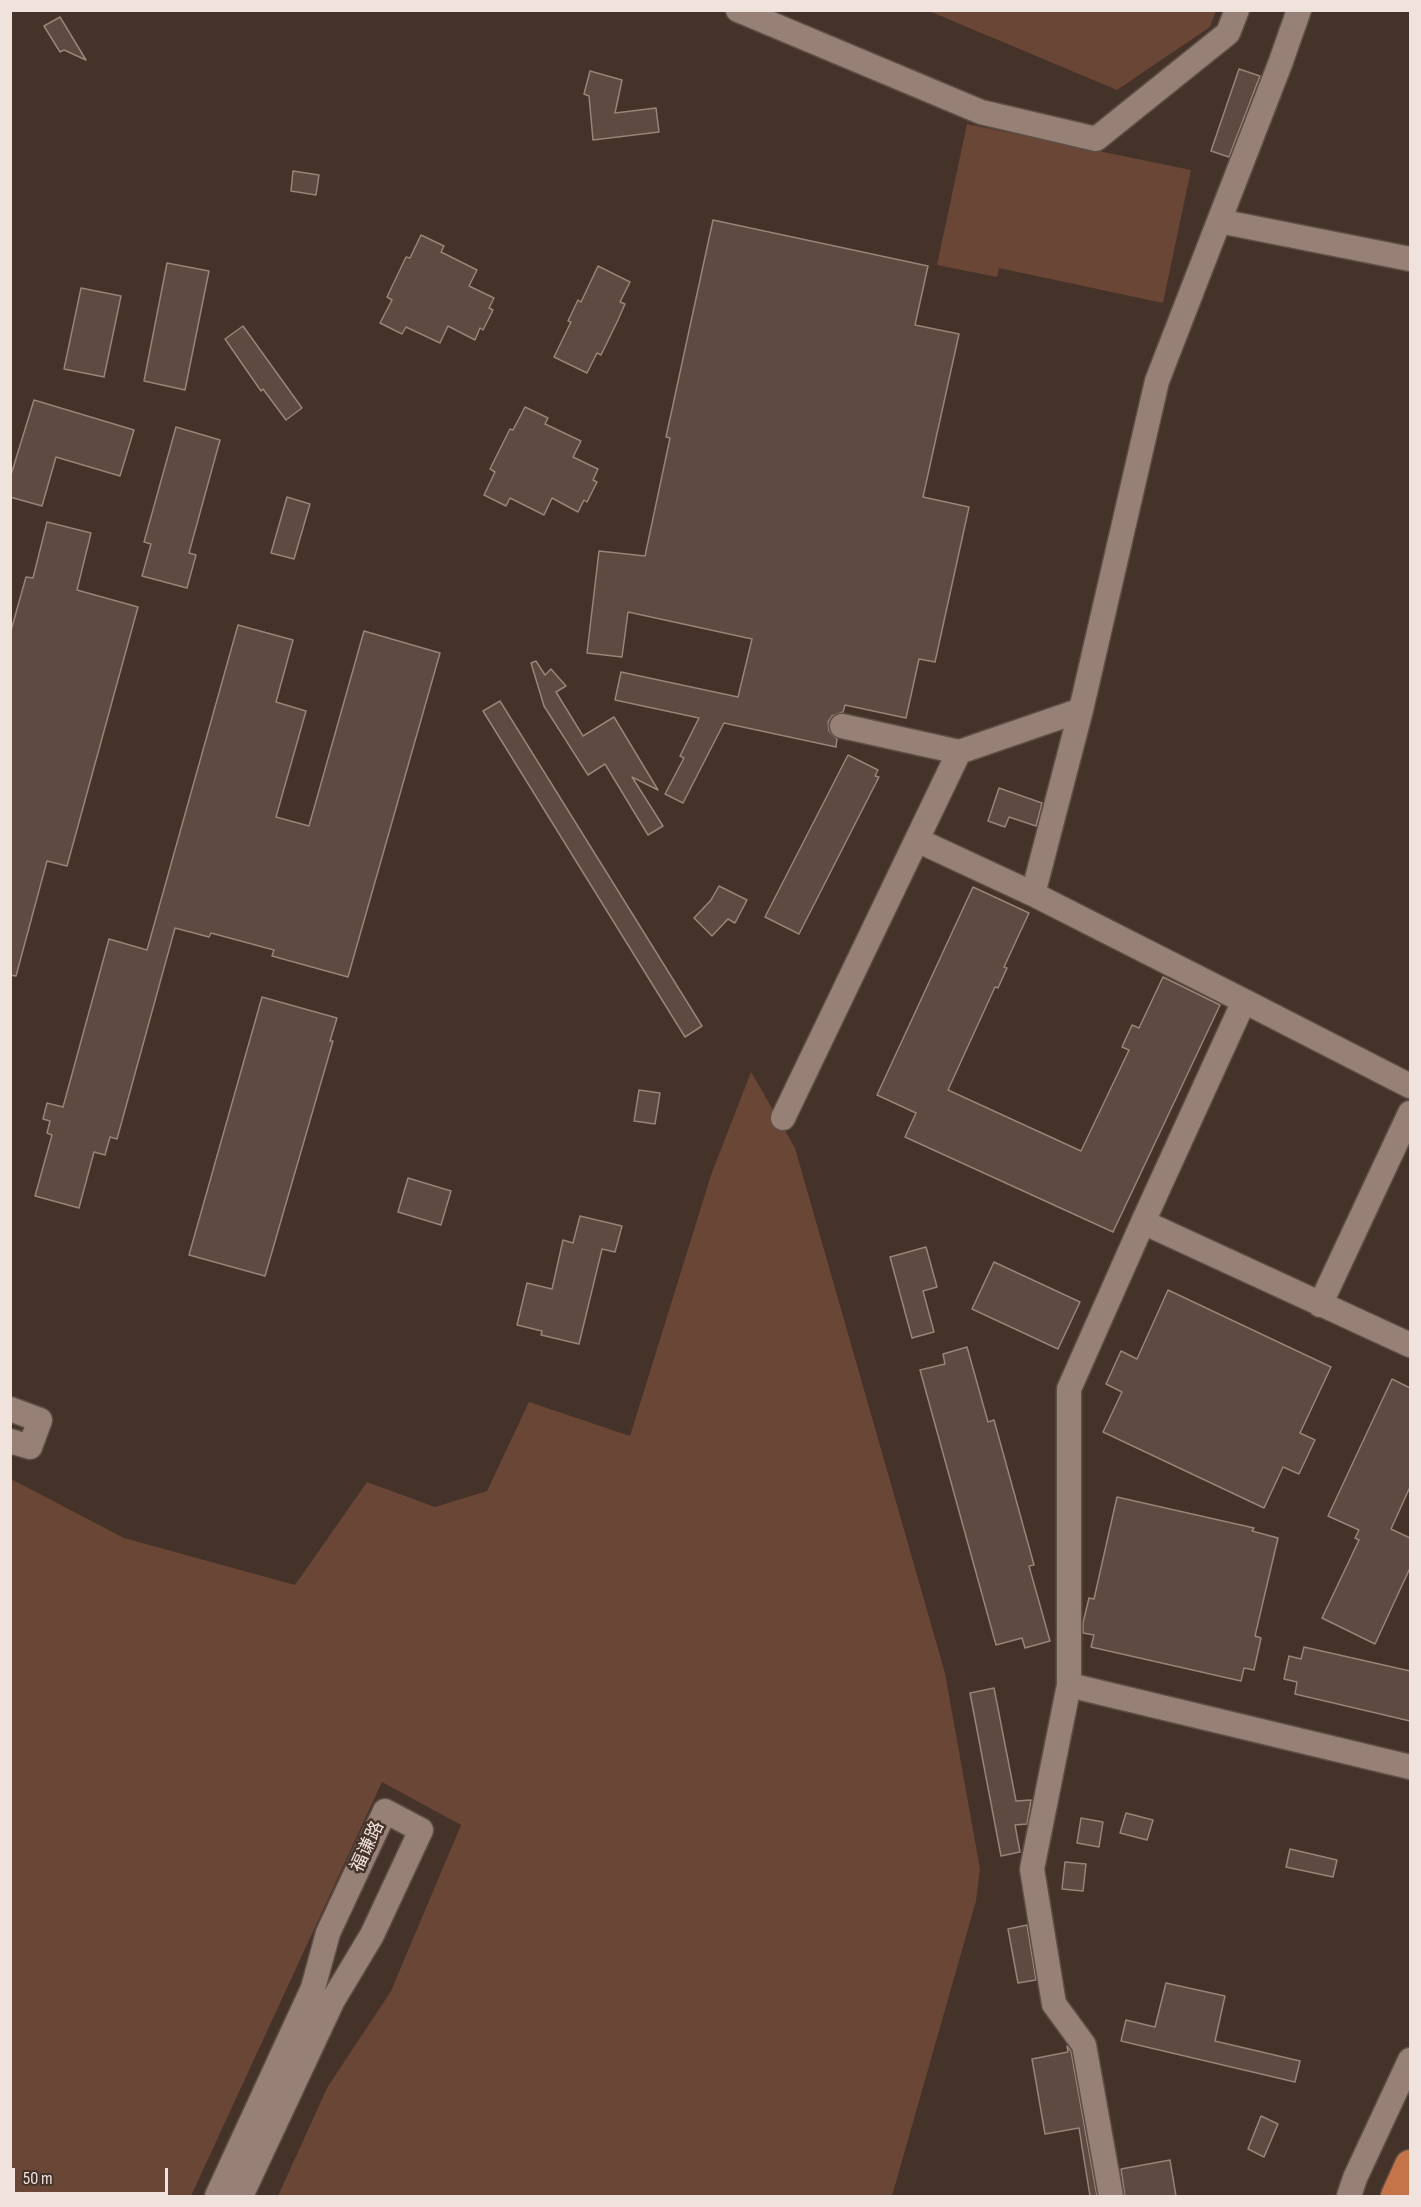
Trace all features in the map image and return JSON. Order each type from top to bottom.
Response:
[{"type":"main road","points":[[1396,2196],[1410,2166]]},
{"type":"street","points":[[738,10],[981,112],[1096,139],[1228,33],[1237,10]]},
{"type":"street","points":[[1033,894],[1081,710],[1157,381],[1299,10]]},
{"type":"street","points":[[1219,221],[1410,259]]},
{"type":"street","points":[[842,726],[959,752],[1081,710]]},
{"type":"street","points":[[783,1118],[959,752]]},
{"type":"street","points":[[917,840],[1033,894],[1410,1086]]},
{"type":"street","points":[[1111,2196],[1084,2045],[1054,2004],[1032,1869],[1069,1685],[1069,1389],[1244,1001]]},
{"type":"street","points":[[1320,1305],[1410,1113]]},
{"type":"street","points":[[1143,1222],[1410,1345]]},
{"type":"street","points":[[10,1409],[40,1420],[20,1444]]},
{"type":"street","points":[[1069,1685],[1410,1767]]},
{"type":"street","name":"福谦路","points":[[217,2196],[313,1988],[328,1933],[385,1811],[421,1830],[372,1935],[333,2000],[241,2196]]},
{"type":"street","points":[[1349,2196],[1355,2178],[1410,2060]]},
{"type":"shaded area","points":[[929,11],[1216,11],[1210,27],[1117,90]]},
{"type":"shaded area","points":[[967,124],[1191,170],[1163,303],[999,268],[997,277],[937,265]]},
{"type":"shaded area","points":[[751,1072],[795,1148],[945,1673],[980,1869],[976,1901],[892,2196],[278,2196],[327,2088],[391,1991],[461,1825],[382,1782],[191,2196],[11,2196],[11,1479],[124,1538],[295,1585],[367,1482],[435,1507],[487,1491],[529,1402],[630,1436],[711,1175]]},
{"type":"building","points":[[60,17],[86,60],[64,50],[60,52],[44,26]]},
{"type":"building","points":[[1239,69],[1260,76],[1229,157],[1211,151]]},
{"type":"building","points":[[590,71],[622,80],[615,113],[656,108],[659,132],[593,140],[589,96],[584,94]]},
{"type":"building","points":[[293,171],[319,175],[316,195],[291,191]]},
{"type":"building","points":[[713,220],[928,266],[915,325],[959,334],[923,497],[969,507],[935,662],[919,659],[906,718],[845,705],[843,712],[832,716],[828,722],[829,731],[837,739],[836,747],[724,723],[683,803],[665,794],[684,758],[680,756],[699,718],[615,700],[621,672],[738,697],[752,639],[628,612],[622,657],[587,653],[599,551],[645,556],[670,438],[666,437]]},
{"type":"building","points":[[421,235],[444,246],[441,252],[477,270],[469,286],[494,298],[489,308],[493,310],[483,330],[480,328],[475,340],[448,326],[440,343],[406,327],[402,334],[380,323],[392,300],[387,297],[406,257],[410,258]]},
{"type":"building","points":[[167,263],[209,271],[185,390],[144,381]]},
{"type":"building","points":[[598,266],[630,282],[620,302],[625,304],[618,320],[601,355],[597,353],[587,373],[554,357],[571,322],[568,321],[578,300],[581,302]]},
{"type":"building","points":[[81,288],[121,296],[104,377],[64,369]]},
{"type":"building","points":[[243,326],[302,408],[286,420],[263,389],[261,391],[225,339]]},
{"type":"building","points":[[34,400],[134,430],[120,476],[56,457],[42,506],[10,497],[10,478]]},
{"type":"building","points":[[525,407],[548,418],[545,424],[581,441],[573,457],[598,469],[593,480],[597,482],[587,502],[584,500],[578,512],[552,498],[544,515],[510,498],[506,506],[484,495],[495,472],[490,469],[510,429],[513,430]]},
{"type":"building","points":[[176,427],[220,440],[189,553],[196,555],[187,588],[142,576],[151,544],[144,542]]},
{"type":"building","points":[[287,497],[310,504],[294,559],[271,553]]},
{"type":"building","points":[[47,522],[91,533],[77,590],[138,607],[67,866],[47,861],[16,976],[10,975],[10,634],[26,577],[33,578]]},
{"type":"building","points":[[238,625],[293,640],[276,702],[306,711],[276,817],[309,826],[364,631],[440,653],[348,977],[272,956],[274,950],[211,933],[209,937],[175,928],[117,1139],[110,1137],[105,1155],[94,1152],[79,1208],[35,1196],[52,1135],[47,1133],[50,1121],[43,1119],[47,1103],[63,1107],[109,939],[147,950]]},
{"type":"building","points":[[536,661],[545,675],[551,669],[566,686],[556,692],[583,736],[614,717],[658,790],[632,777],[663,826],[648,835],[605,764],[588,775],[544,706],[531,663]]},
{"type":"building","points":[[500,701],[702,1026],[685,1037],[483,711]]},
{"type":"building","points":[[848,755],[878,770],[875,776],[879,777],[799,934],[765,917]]},
{"type":"building","points":[[999,788],[1042,803],[1036,826],[1009,817],[1005,827],[988,821]]},
{"type":"building","points":[[719,886],[747,900],[735,923],[728,919],[712,936],[694,918],[711,900]]},
{"type":"building","points":[[973,887],[1029,913],[1004,967],[1007,968],[998,988],[995,987],[948,1090],[1081,1151],[1129,1050],[1122,1047],[1132,1025],[1139,1028],[1163,977],[1220,1005],[1113,1232],[905,1137],[916,1113],[877,1095]]},
{"type":"building","points":[[262,997],[337,1018],[330,1041],[333,1041],[265,1276],[189,1255]]},
{"type":"building","points":[[639,1090],[660,1093],[655,1124],[634,1121]]},
{"type":"building","points":[[408,1178],[451,1191],[441,1225],[398,1212]]},
{"type":"building","points":[[580,1216],[622,1226],[615,1252],[602,1249],[579,1344],[541,1335],[542,1331],[517,1325],[527,1283],[552,1289],[563,1240],[573,1243]]},
{"type":"building","points":[[926,1247],[937,1287],[923,1291],[934,1332],[912,1338],[890,1257]]},
{"type":"building","points":[[994,1262],[1080,1302],[1058,1349],[972,1309]]},
{"type":"building","points":[[1168,1290],[1331,1367],[1300,1433],[1315,1440],[1299,1474],[1283,1467],[1264,1508],[1103,1432],[1122,1392],[1106,1384],[1121,1351],[1137,1359]]},
{"type":"building","points":[[967,1347],[988,1422],[994,1420],[1034,1565],[1029,1566],[1050,1641],[1025,1648],[1022,1638],[996,1645],[920,1370],[945,1364],[943,1354]]},
{"type":"building","points":[[1392,1379],[1410,1388],[1410,1487],[1391,1529],[1410,1538],[1410,1568],[1375,1644],[1322,1618],[1359,1540],[1355,1538],[1359,1530],[1328,1516]]},
{"type":"building","points":[[1117,1497],[1254,1528],[1252,1531],[1278,1538],[1255,1636],[1261,1638],[1254,1670],[1244,1668],[1241,1681],[1091,1647],[1094,1635],[1083,1633],[1083,1623],[1089,1598],[1094,1599]]},
{"type":"building","points":[[1304,1647],[1410,1671],[1410,1721],[1295,1694],[1297,1682],[1284,1679],[1289,1656],[1301,1659]]},
{"type":"building","points":[[994,1688],[1016,1801],[1031,1800],[1027,1824],[1015,1825],[1020,1852],[1001,1856],[970,1693]]},
{"type":"building","points":[[1126,1813],[1153,1820],[1147,1840],[1120,1833]]},
{"type":"building","points":[[1081,1818],[1103,1822],[1099,1847],[1077,1843]]},
{"type":"building","points":[[1290,1849],[1337,1860],[1333,1877],[1286,1867]]},
{"type":"building","points":[[1065,1862],[1086,1864],[1083,1891],[1062,1889]]},
{"type":"building","points":[[1027,1925],[1036,1980],[1018,1983],[1008,1929]]},
{"type":"building","points":[[1166,1983],[1225,1996],[1215,2041],[1300,2061],[1295,2082],[1121,2041],[1126,2020],[1155,2027]]},
{"type":"building","points":[[1067,2046],[1071,2051],[1097,2196],[1090,2196],[1079,2128],[1045,2134],[1032,2059],[1068,2052]]},
{"type":"building","points":[[1261,2116],[1278,2124],[1264,2157],[1248,2149]]},
{"type":"building","points":[[1170,2160],[1176,2196],[1125,2196],[1121,2169]]}]
